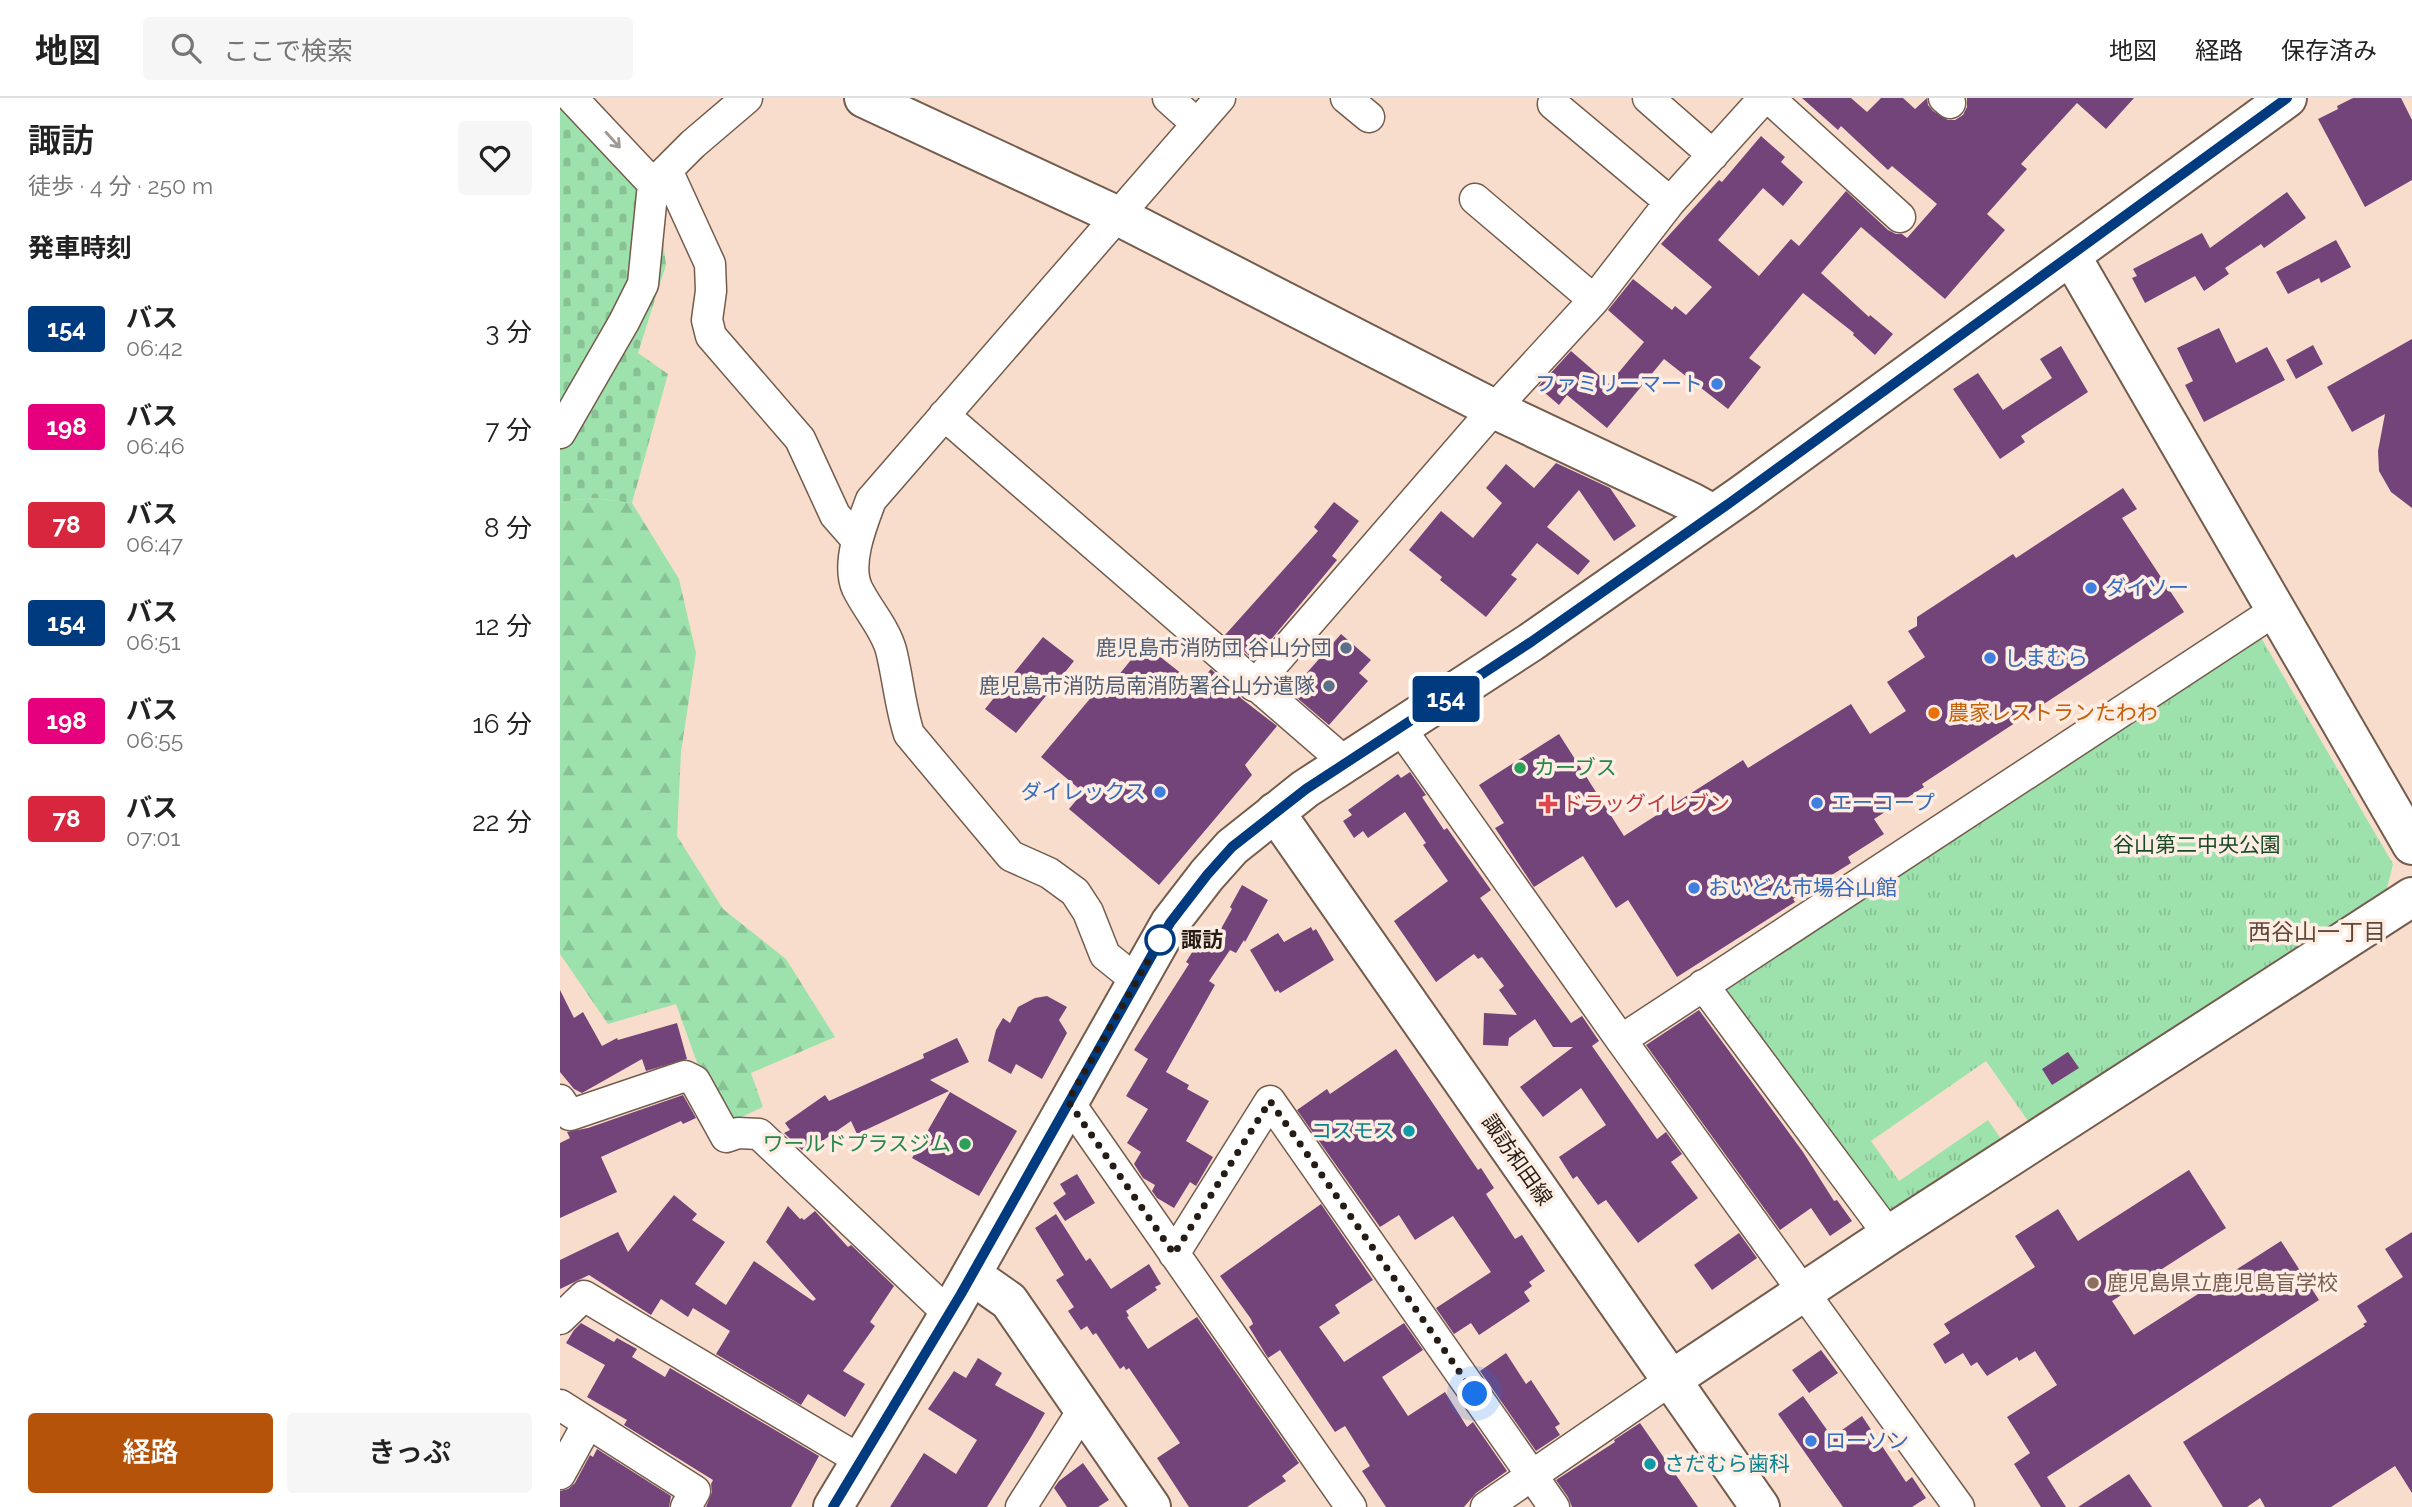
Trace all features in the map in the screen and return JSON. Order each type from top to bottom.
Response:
[{"type":"street","points":[[572,98],[660,177],[710,264],[711,291],[707,320],[710,336],[800,439],[835,515],[857,540]]},
{"type":"street","points":[[560,433],[643,284],[660,177],[693,144],[747,98]]},
{"type":"street","points":[[864,98],[1118,216],[1494,409],[1713,514]]},
{"type":"street","points":[[1168,98],[1197,124]]},
{"type":"street","points":[[1136,980],[1105,955],[1088,912],[1075,892],[1049,873],[1011,856],[909,734],[890,648],[856,586],[854,563],[857,540],[871,500],[1220,98]]},
{"type":"street","points":[[1346,98],[1369,117]]},
{"type":"street","points":[[1648,98],[1713,155]]},
{"type":"street","points":[[1254,685],[1494,409],[1594,300],[1670,202],[1767,98],[1900,217]]},
{"type":"street","points":[[833,1507],[972,1275],[1170,923],[1232,847],[1306,789],[1547,631],[1713,514],[2287,98]]},
{"type":"street","points":[[1553,104],[1670,202]]},
{"type":"street","points":[[1475,199],[1594,300]]},
{"type":"street","points":[[2071,256],[2412,845]]},
{"type":"street","points":[[944,415],[1346,763]]},
{"type":"street","points":[[1621,1041],[2276,610]]},
{"type":"street","points":[[1401,729],[1621,1041],[1959,1507]]},
{"type":"street","name":"諏訪和田線","points":[[1275,813],[1760,1507]]},
{"type":"street","points":[[1486,1507],[1889,1235],[2412,897]]},
{"type":"street","points":[[1703,985],[1889,1235]]},
{"type":"street","points":[[560,1100],[570,1115],[685,1076],[695,1081],[726,1137],[738,1133],[759,1134],[949,1314]]},
{"type":"street","points":[[1068,1101],[1351,1507]]},
{"type":"street","points":[[1174,1254],[1270,1101],[1554,1507]]},
{"type":"street","points":[[972,1275],[1009,1301],[1151,1507]]},
{"type":"street","points":[[560,1319],[584,1296],[860,1460]]},
{"type":"street","points":[[560,1405],[695,1491],[686,1507]]},
{"type":"street","points":[[1021,1507],[1083,1410]]},
{"type":"street","points":[[560,1474],[588,1423]]},
{"type":"green space","points":[[560,98],[654,168],[666,265],[638,353],[668,374],[632,503],[594,498],[560,502]]},
{"type":"green space","points":[[594,498],[632,503],[679,579],[696,653],[681,752],[677,836],[723,909],[786,959],[835,1037],[751,1073],[763,1107],[720,1127],[676,1004],[608,1024],[560,954],[560,502]]},
{"type":"green space","name":"谷山第二中央公園","points":[[2260,636],[2393,864],[2386,892],[2028,1121],[1986,1061],[1871,1141],[1899,1181],[1988,1120],[2001,1139],[1894,1213],[1878,1210],[1721,994],[1727,979]]},
{"type":"building","points":[[1802,98],[1851,98],[1867,112],[1881,98],[1903,98],[1915,109],[1927,98],[1933,111],[1948,120],[1955,120],[1963,115],[1967,98],[2134,98],[2106,129],[2077,103],[2021,164],[2027,169],[1987,214],[2005,230],[1945,299],[1861,227],[1821,273],[1869,317],[1870,315],[1893,334],[1875,355],[1853,335],[1854,333],[1803,293],[1749,358],[1761,367],[1728,409],[1664,359],[1607,428],[1567,395],[1559,405],[1538,387],[1571,351],[1609,384],[1644,342],[1608,310],[1633,279],[1672,310],[1675,306],[1686,315],[1712,287],[1661,244],[1719,180],[1722,182],[1761,136],[1785,157],[1781,162],[1803,182],[1783,206],[1763,188],[1718,240],[1759,276],[1791,239],[1799,246],[1846,191],[1888,230],[1907,238],[1937,204],[1892,166],[1888,170],[1841,126],[1838,130]]},
{"type":"building","points":[[2353,98],[2401,98],[2412,120],[2412,180],[2365,207],[2318,119]]},
{"type":"building","points":[[2287,192],[2306,218],[2264,248],[2261,244],[2225,268],[2229,274],[2204,291],[2195,276],[2145,303],[2132,278],[2137,276],[2133,269],[2202,233],[2210,248]]},
{"type":"building","points":[[2336,240],[2351,267],[2321,283],[2319,278],[2288,294],[2276,272]]},
{"type":"building","points":[[2219,328],[2236,363],[2267,347],[2285,380],[2204,422],[2185,385],[2193,381],[2177,348]]},
{"type":"building","points":[[2412,339],[2412,508],[2391,492],[2379,471],[2378,451],[2385,414],[2352,432],[2327,387]]},
{"type":"building","points":[[2313,345],[2323,364],[2296,379],[2286,360]]},
{"type":"building","points":[[2061,346],[2088,392],[2021,436],[2025,442],[2000,459],[1953,389],[1978,373],[2003,410],[2052,378],[2040,359]]},
{"type":"building","points":[[1556,463],[1610,488],[1636,526],[1614,541],[1579,490],[1547,527],[1590,561],[1578,575],[1537,543],[1511,575],[1517,579],[1486,617],[1440,580],[1442,577],[1409,550],[1441,511],[1473,538],[1502,503],[1486,488],[1506,464],[1534,488]]},
{"type":"building","points":[[2123,488],[2137,509],[2122,518],[2184,612],[1922,784],[1924,787],[1874,819],[1884,834],[1848,857],[1851,863],[1677,977],[1628,900],[1616,908],[1583,856],[1534,887],[1495,828],[1504,823],[1479,785],[1559,734],[1624,836],[1743,760],[1748,768],[1851,704],[1870,734],[1906,711],[1887,682],[1925,657],[1908,631],[1917,626],[1917,617],[2013,554],[2016,558]]},
{"type":"building","points":[[1334,502],[1359,521],[1332,556],[1337,560],[1254,660],[1225,635],[1318,531],[1314,527]]},
{"type":"building","name":"鹿児島市消防局南消防署谷山分遣隊","points":[[1341,634],[1371,660],[1359,673],[1368,681],[1329,725],[1290,692]]},
{"type":"building","points":[[1043,637],[1074,661],[1016,733],[985,709]]},
{"type":"building","name":"ダイレックス","points":[[1144,644],[1197,686],[1211,669],[1242,699],[1277,726],[1245,765],[1252,775],[1159,885],[1069,809],[1083,792],[1041,757],[1099,688],[1104,693]]},
{"type":"building","points":[[1410,772],[1426,795],[1422,797],[1444,830],[1447,828],[1491,890],[1480,898],[1571,1023],[1582,1016],[1599,1041],[1592,1046],[1657,1139],[1666,1132],[1682,1154],[1671,1162],[1698,1198],[1638,1243],[1606,1200],[1598,1205],[1577,1176],[1573,1179],[1559,1157],[1606,1125],[1581,1088],[1543,1117],[1520,1087],[1573,1047],[1553,1047],[1535,1019],[1509,1038],[1508,1046],[1483,1045],[1484,1013],[1517,1015],[1499,990],[1504,986],[1482,957],[1478,959],[1474,954],[1436,982],[1394,921],[1448,881],[1423,845],[1426,843],[1405,812],[1368,838],[1363,831],[1354,838],[1343,821],[1352,815],[1348,810],[1398,774],[1401,778]]},
{"type":"building","points":[[1242,885],[1268,900],[1245,942],[1244,940],[1236,953],[1230,950],[1209,981],[1215,985],[1166,1072],[1189,1085],[1187,1089],[1209,1101],[1186,1141],[1213,1157],[1196,1186],[1190,1182],[1174,1208],[1157,1198],[1152,1191],[1155,1185],[1143,1178],[1134,1164],[1141,1152],[1127,1143],[1148,1109],[1126,1096],[1148,1059],[1134,1050],[1189,964],[1186,962],[1201,938],[1212,945]]},
{"type":"building","points":[[1311,927],[1313,931],[1316,929],[1334,960],[1280,993],[1278,990],[1275,992],[1250,950],[1278,933],[1284,942]]},
{"type":"building","points":[[560,990],[574,1018],[583,1012],[602,1046],[617,1038],[618,1040],[677,1023],[687,1059],[646,1071],[642,1059],[582,1093],[574,1089],[560,1072]]},
{"type":"building","points":[[1047,996],[1067,1007],[1059,1020],[1067,1033],[1042,1079],[1016,1064],[1011,1074],[988,1061],[996,1030],[1003,1018],[1010,1023],[1018,1007],[1035,998]]},
{"type":"building","points":[[1699,1010],[1803,1152],[1834,1201],[1837,1200],[1852,1221],[1830,1236],[1811,1208],[1780,1230],[1646,1045]]},
{"type":"building","points":[[957,1038],[969,1062],[930,1080],[949,1091],[857,1134],[851,1121],[805,1153],[784,1133],[790,1130],[785,1123],[825,1095],[829,1101],[924,1058],[923,1054]]},
{"type":"building","points":[[1396,1049],[1478,1170],[1481,1168],[1494,1188],[1486,1194],[1515,1239],[1522,1235],[1545,1271],[1529,1282],[1532,1286],[1524,1292],[1530,1301],[1479,1335],[1471,1323],[1454,1334],[1436,1308],[1491,1272],[1453,1216],[1415,1240],[1399,1215],[1380,1227],[1297,1110],[1327,1089],[1330,1094]]},
{"type":"building","points":[[2068,1052],[2079,1068],[2052,1085],[2042,1069]]},
{"type":"building","name":"ワールドプラスジム","points":[[950,1092],[1017,1131],[979,1196],[912,1158]]},
{"type":"building","points":[[683,1095],[696,1118],[683,1124],[681,1121],[601,1157],[617,1192],[560,1218],[560,1143],[570,1138],[567,1132],[588,1128]]},
{"type":"building","points":[[2189,1170],[2226,1228],[2112,1301],[2134,1335],[2281,1241],[2319,1300],[2047,1477],[2066,1507],[2041,1507],[2014,1464],[2030,1453],[2007,1417],[2057,1385],[2035,1351],[2019,1361],[2017,1357],[1987,1376],[1977,1362],[1971,1366],[1963,1353],[1945,1364],[1933,1344],[1950,1333],[1944,1324],[2035,1267],[2015,1236],[2058,1209],[2078,1241]]},
{"type":"building","points":[[1077,1174],[1095,1203],[1065,1221],[1053,1203],[1066,1194],[1060,1184]]},
{"type":"building","points":[[674,1195],[697,1214],[692,1220],[725,1242],[695,1284],[726,1305],[754,1261],[813,1301],[816,1299],[766,1242],[788,1206],[804,1220],[815,1211],[848,1247],[851,1245],[894,1286],[870,1322],[875,1326],[843,1371],[865,1384],[845,1417],[808,1394],[801,1405],[716,1354],[730,1331],[693,1308],[688,1317],[661,1299],[651,1315],[589,1275],[560,1289],[560,1260],[618,1232],[628,1252]]},
{"type":"building","points":[[1321,1204],[1373,1280],[1335,1305],[1340,1313],[1319,1327],[1344,1362],[1404,1323],[1423,1350],[1382,1377],[1408,1416],[1445,1392],[1467,1427],[1473,1422],[1507,1471],[1476,1493],[1464,1507],[1386,1507],[1362,1471],[1370,1466],[1345,1426],[1335,1432],[1280,1350],[1268,1358],[1249,1327],[1253,1324],[1251,1319],[1220,1276]]},
{"type":"building","points":[[1056,1214],[1086,1261],[1090,1258],[1111,1289],[1149,1264],[1161,1284],[1155,1287],[1157,1290],[1126,1311],[1129,1316],[1127,1317],[1148,1349],[1197,1317],[1299,1463],[1282,1476],[1286,1481],[1247,1507],[1189,1507],[1157,1458],[1180,1443],[1129,1368],[1126,1370],[1124,1366],[1120,1369],[1096,1333],[1093,1335],[1087,1326],[1081,1330],[1068,1311],[1074,1307],[1056,1280],[1064,1275],[1035,1228]]},
{"type":"building","points":[[2412,1232],[2412,1493],[2395,1466],[2331,1507],[2265,1507],[2260,1498],[2247,1507],[2223,1507],[2183,1442],[2365,1326],[2363,1324],[2367,1322],[2357,1306],[2403,1277],[2385,1249]]},
{"type":"building","points":[[1739,1233],[1757,1258],[1712,1290],[1694,1265]]},
{"type":"building","points":[[581,1323],[614,1342],[617,1338],[637,1349],[632,1357],[665,1377],[670,1368],[819,1456],[791,1507],[706,1507],[713,1480],[624,1425],[627,1420],[587,1397],[605,1365],[566,1343]]},
{"type":"building","points":[[1821,1350],[1838,1373],[1809,1393],[1792,1370]]},
{"type":"building","points":[[1506,1353],[1526,1384],[1531,1380],[1560,1424],[1555,1427],[1560,1435],[1536,1451],[1480,1371]]},
{"type":"building","points":[[978,1358],[1002,1373],[995,1385],[1045,1413],[1031,1437],[987,1507],[890,1507],[924,1453],[956,1474],[977,1440],[928,1409],[954,1371],[966,1378]]},
{"type":"building","points":[[1803,1396],[1832,1437],[1862,1416],[1906,1482],[1912,1477],[1926,1498],[1912,1507],[1843,1507],[1778,1414]]},
{"type":"building","points":[[1640,1423],[1698,1507],[1572,1507],[1556,1480]]},
{"type":"building","points":[[597,1449],[671,1496],[669,1507],[560,1507],[560,1491],[575,1483],[590,1455],[593,1457]]},
{"type":"building","points":[[1083,1463],[1109,1500],[1098,1507],[1067,1507],[1054,1488]]},
{"type":"building","points":[[2129,1474],[2152,1507],[2078,1507]]},
{"type":"bus line","name":"154","points":[[833,1507],[961,1294],[1170,923],[1232,847],[1306,789],[1531,642],[1743,494],[2287,98]]},
{"type":"place","name":"ファミリーマート","points":[[1717,384]]},
{"type":"place","name":"ダイソー","points":[[2091,588]]},
{"type":"place","name":"鹿児島市消防団 谷山分団","points":[[1346,648]]},
{"type":"place","name":"しまむら","points":[[1990,658]]},
{"type":"place","name":"鹿児島市消防局南消防署谷山分遣隊","points":[[1329,686]]},
{"type":"place","name":"農家レストランたわわ","points":[[1934,713]]},
{"type":"place","name":"カーブス","points":[[1520,768]]},
{"type":"place","name":"ダイレックス","points":[[1160,792]]},
{"type":"place","name":"エーコープ","points":[[1817,803]]},
{"type":"place","name":"ドラッグイレブン","points":[[1548,804]]},
{"type":"place","name":"おいどん市場谷山館","points":[[1694,888]]},
{"type":"place","name":"諏訪","points":[[1160,940]]},
{"type":"place","name":"コスモス","points":[[1409,1131]]},
{"type":"place","name":"ワールドプラスジム","points":[[965,1144]]},
{"type":"place","name":"鹿児島県立鹿児島盲学校","points":[[2093,1283]]},
{"type":"place","name":"ローソン","points":[[1811,1441]]},
{"type":"place","name":"さだむら歯科","points":[[1650,1464]]},
{"type":"district","name":"西谷山一丁目","points":[[2317,932]]},
{"type":"route","points":[[1160,940],[1068,1101],[1174,1254],[1270,1101],[1475,1394]]}]
